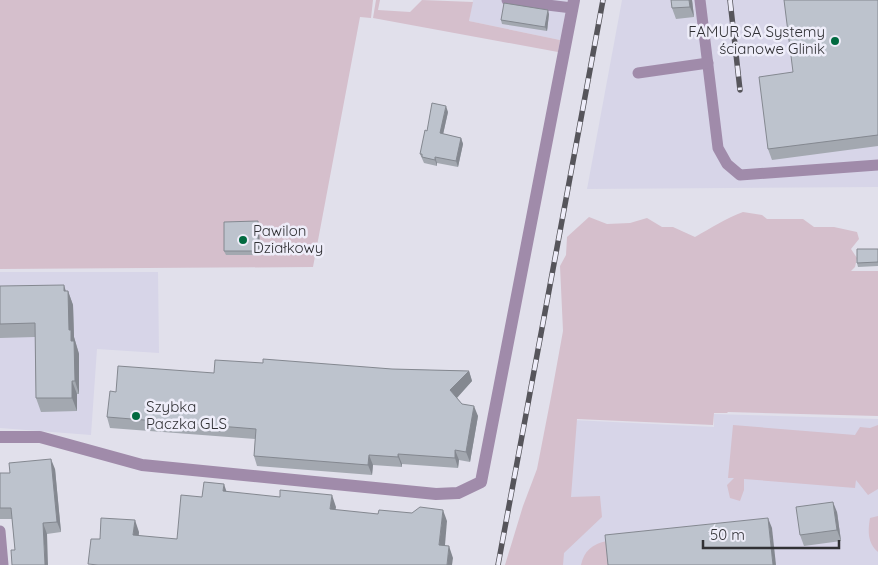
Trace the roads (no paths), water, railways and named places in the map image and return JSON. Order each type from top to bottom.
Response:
[{"type":"street","points":[[0,437],[40,437],[142,465],[426,493],[458,492],[482,482],[573,4]]},
{"type":"lane","points":[[506,0],[573,4]]},
{"type":"lane","points":[[700,0],[718,148],[727,164],[740,175],[878,165]]},
{"type":"lane","points":[[638,73],[708,63]]},
{"type":"lane","points":[[0,531],[3,565]]},
{"type":"railway","points":[[498,565],[603,0]]},
{"type":"railway","points":[[730,0],[740,90]]},
{"type":"place","name":"FAMUR SA Systemy ścianowe Glinik","points":[[835,41]]},
{"type":"place","name":"Pawilon Działkowy","points":[[243,240]]},
{"type":"place","name":"Szybka Paczka GLS","points":[[136,416]]}]
